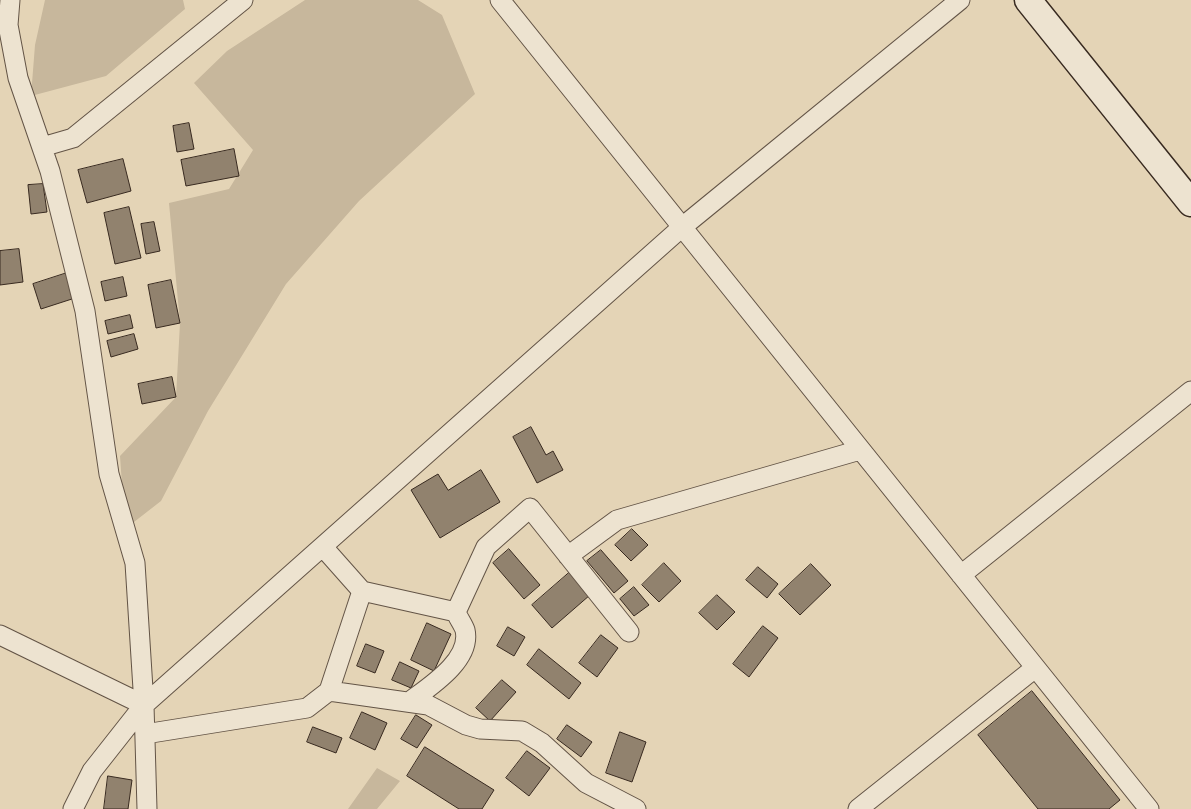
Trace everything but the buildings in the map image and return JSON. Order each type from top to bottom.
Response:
[{"type":"street","points":[[10,0],[8,25],[18,78],[42,147],[85,311],[109,474],[135,563],[144,705],[147,809]]},
{"type":"street","points":[[42,147],[73,138],[243,0]]},
{"type":"street","points":[[500,0],[860,450],[961,575],[974,588],[1149,809]]},
{"type":"street","points":[[73,809],[92,771],[144,705],[682,228],[960,0]]},
{"type":"street","points":[[1028,0],[1191,203]]},
{"type":"street","points":[[961,575],[1191,391]]},
{"type":"street","points":[[568,556],[617,520],[860,450]]},
{"type":"street","points":[[456,612],[486,547],[530,508],[629,632]]},
{"type":"street","points":[[322,547],[362,590],[456,612]]},
{"type":"street","points":[[145,734],[307,708],[329,691],[362,590]]},
{"type":"street","points":[[409,702],[452,667],[464,647],[465,631],[456,612]]},
{"type":"street","points":[[0,635],[144,705]]},
{"type":"street","points":[[858,809],[1036,668]]},
{"type":"street","points":[[329,691],[428,705],[466,725],[480,730],[522,731],[542,743],[586,783],[617,801],[636,809]]},
{"type":"shaded area","points":[[45,0],[183,0],[185,9],[106,76],[31,96],[35,45]]},
{"type":"shaded area","points":[[305,0],[418,0],[442,15],[475,94],[359,201],[286,284],[208,411],[161,501],[125,529],[120,456],[176,397],[180,323],[169,203],[229,189],[253,150],[194,83],[227,51]]},
{"type":"shaded area","points":[[377,768],[400,781],[377,809],[348,809]]}]
